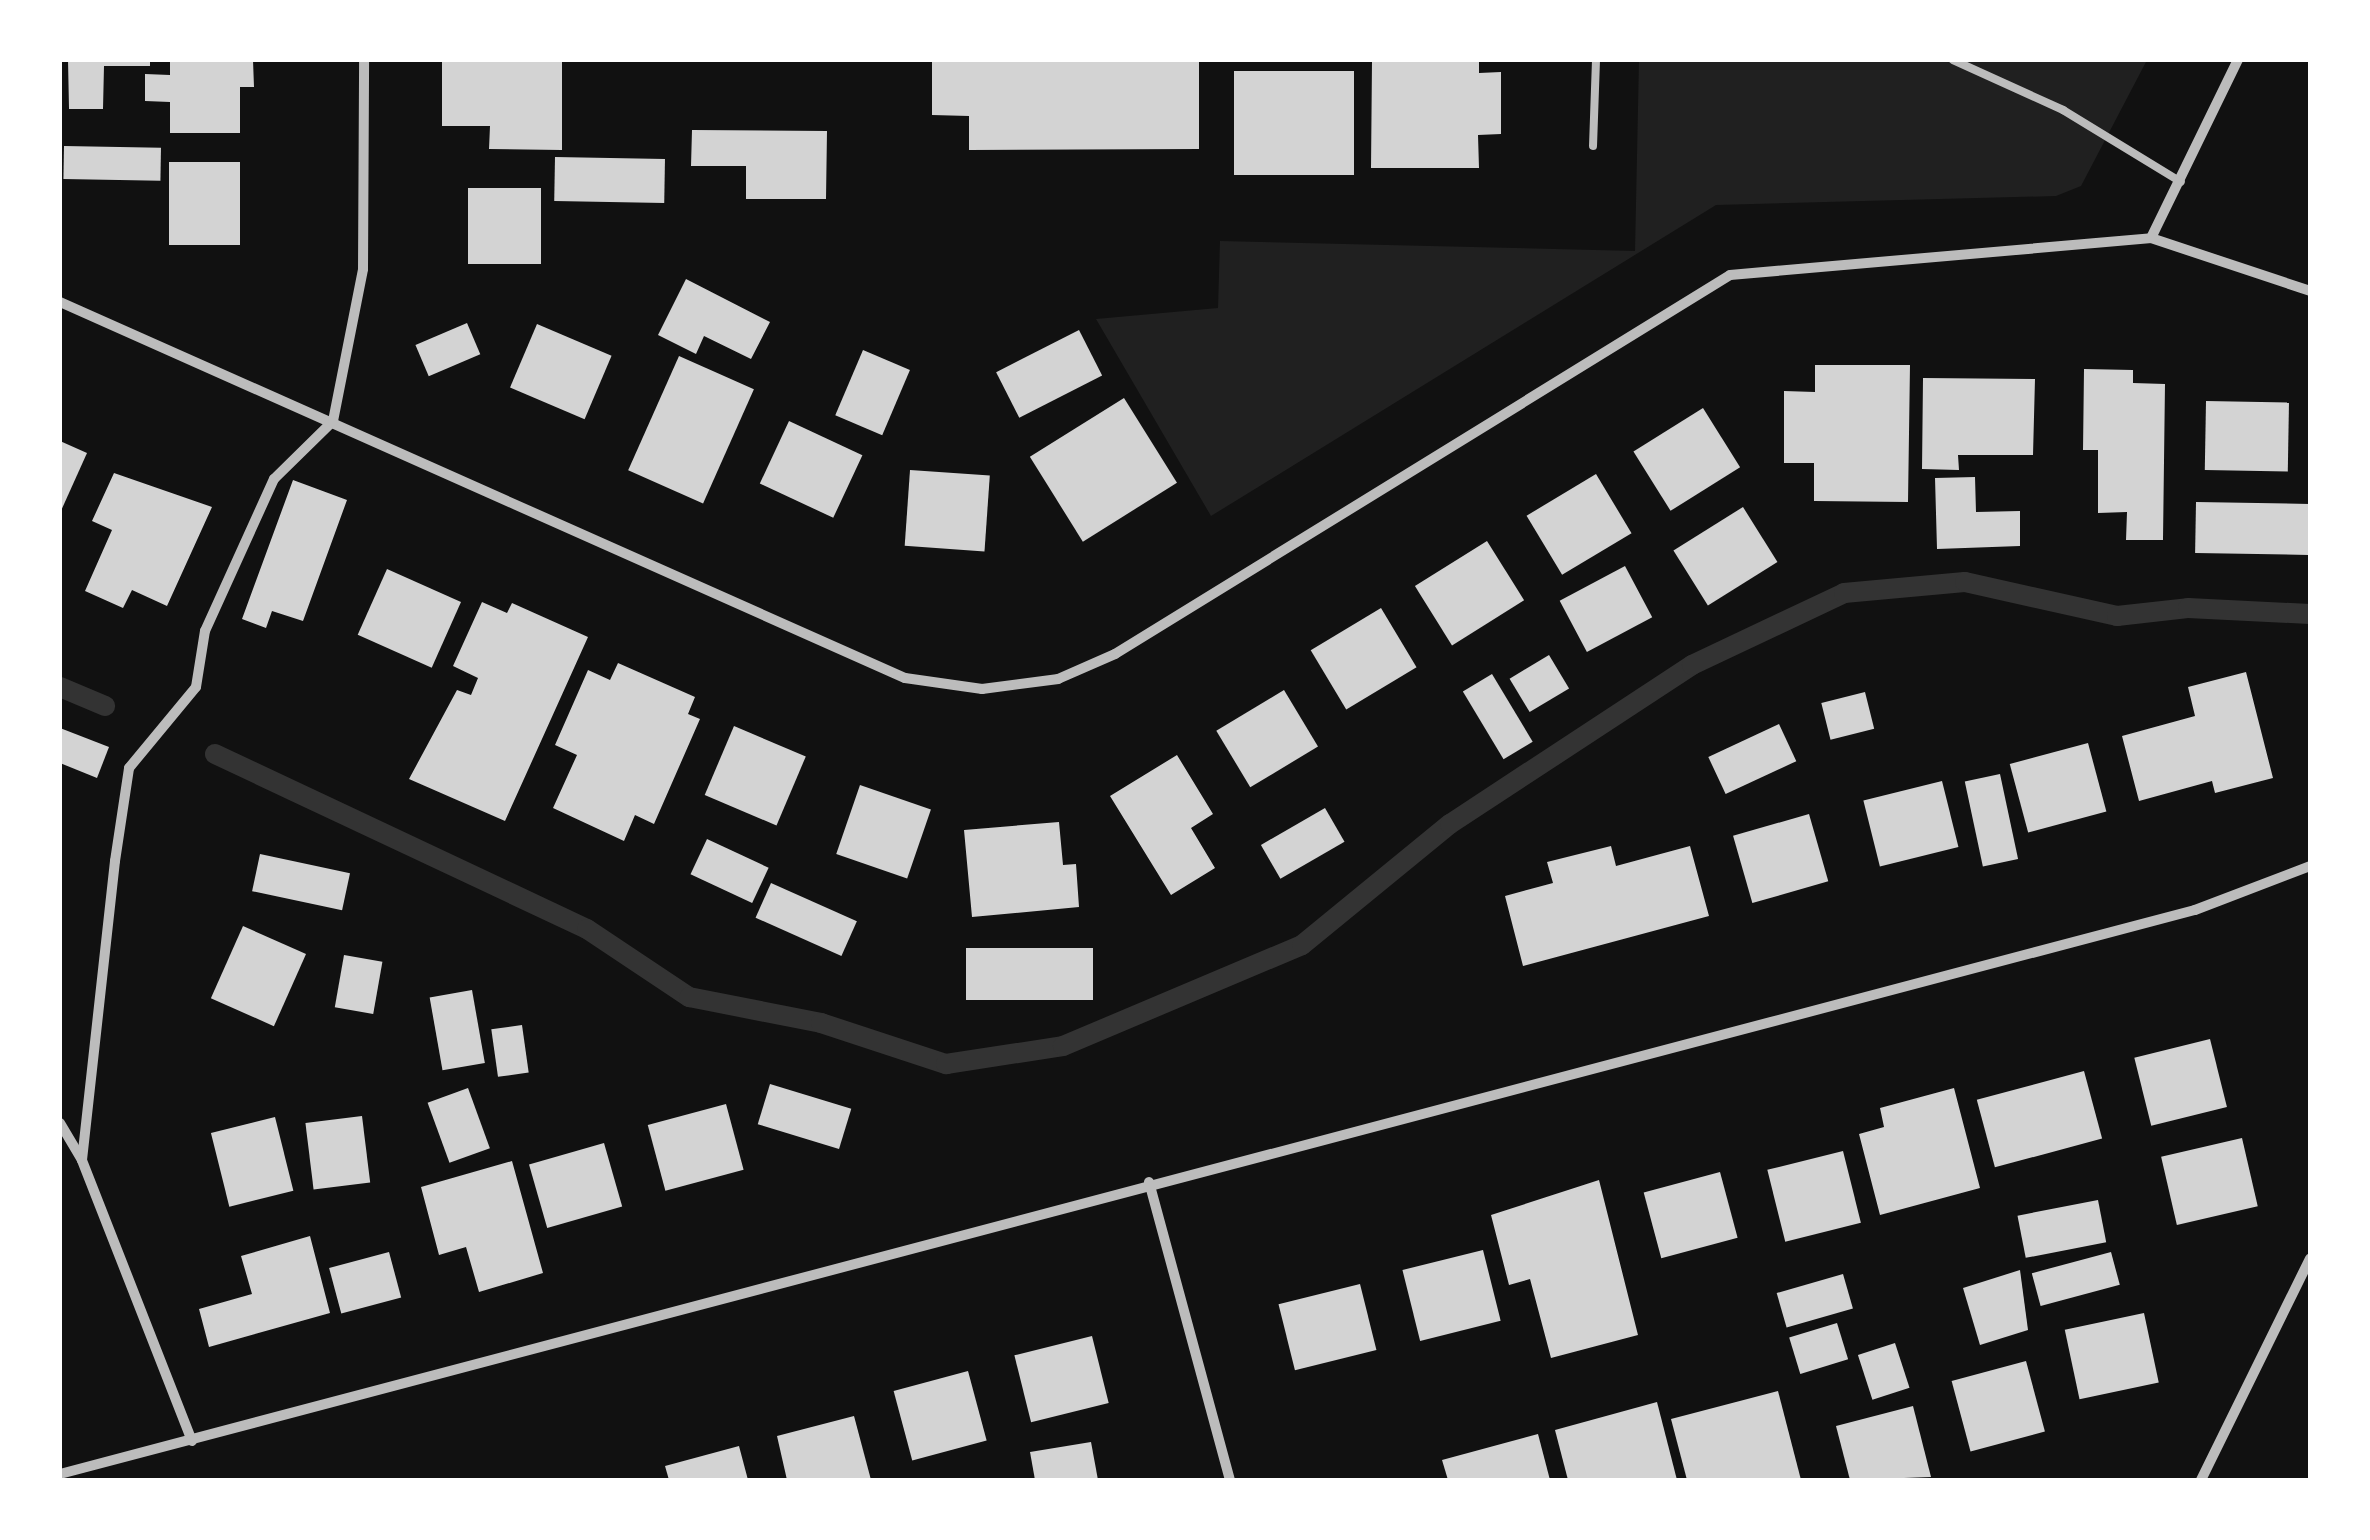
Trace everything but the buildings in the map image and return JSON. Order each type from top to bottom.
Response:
[{"type":"street","points":[[82,1160],[128,768],[196,687],[205,631],[274,480],[333,421],[364,268],[364,60]]},
{"type":"street","points":[[2151,238],[2238,60]]},
{"type":"street","points":[[60,302],[905,678],[982,689],[1058,680],[1115,654],[1674,301],[1730,276],[2151,238],[2310,291]]},
{"type":"street","points":[[60,1474],[1149,1182],[2196,910],[2310,866]]},
{"type":"street","points":[[60,1122],[82,1160],[192,1441]]},
{"type":"street","points":[[1149,1182],[1230,1480]]},
{"type":"street","points":[[2201,1480],[2310,1258]]},
{"type":"lane","points":[[1593,146],[1596,60]]},
{"type":"lane","points":[[1954,60],[2063,110],[2180,182]]},
{"type":"shaded area","points":[[1639,60],[2147,60],[2081,186],[2056,196],[1716,205],[1211,516],[1096,319],[1218,308],[1220,241],[1635,251]]},
{"type":"waterway","points":[[215,754],[587,929],[689,997],[821,1023],[946,1064],[1063,1046],[1302,945],[1450,824],[1692,665],[1844,593],[1965,582],[2117,616],[2188,608],[2310,614]]},
{"type":"waterway","points":[[60,687],[105,706]]}]
